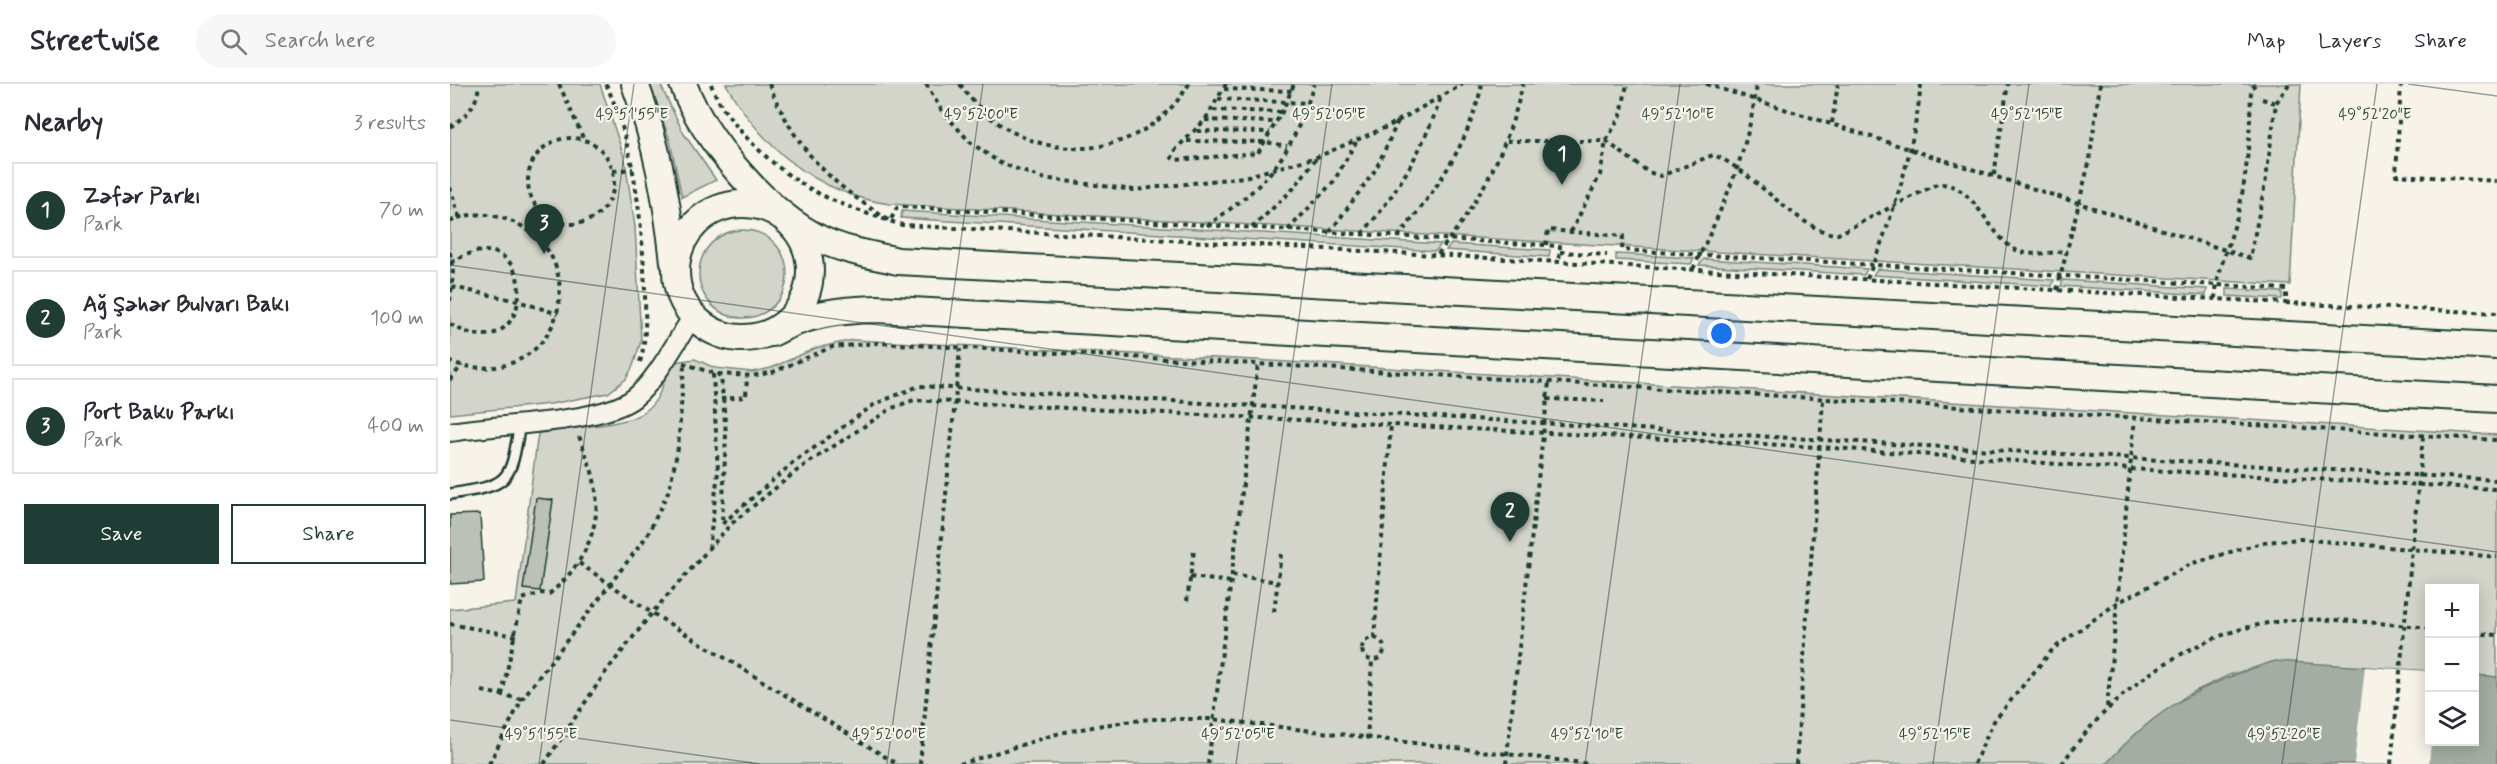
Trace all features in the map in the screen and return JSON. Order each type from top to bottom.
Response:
[{"type":"main road","points":[[635,84],[661,165],[676,278],[681,298],[693,316],[710,330],[730,338],[751,339],[772,333],[792,322],[817,315],[843,310],[877,309],[2497,399]]},
{"type":"main road","points":[[683,84],[702,124],[718,146],[801,235],[810,256],[811,279],[805,301],[791,320],[772,333]]},
{"type":"main road","points":[[676,278],[677,255],[686,234],[701,218],[721,207],[744,204],[766,207],[822,240],[855,252],[898,261],[2497,346]]},
{"type":"street","points":[[450,432],[604,412],[623,406],[678,359],[693,316]]},
{"type":"lane","points":[[450,494],[489,488],[502,483],[512,465],[520,423]]},
{"type":"path","points":[[450,127],[470,113],[478,97],[479,84]]},
{"type":"path","points":[[559,84],[584,140]]},
{"type":"path","points":[[606,84],[633,169],[641,227],[646,342],[639,368]]},
{"type":"path","points":[[711,84],[733,123],[767,159],[808,189],[847,208],[902,225],[2497,313]]},
{"type":"path","points":[[769,84],[800,144],[844,191],[890,221]]},
{"type":"path","points":[[926,84],[942,111],[970,142],[1000,163],[1042,178],[1134,190],[1244,177],[1317,157],[1398,122],[1463,84]]},
{"type":"path","points":[[960,84],[987,116],[1012,133],[1040,144],[1080,148],[1120,141],[1138,133],[1171,109],[1189,84]]},
{"type":"path","points":[[1226,84],[1212,110],[1196,131],[1172,154],[1174,160],[1254,155],[1271,132],[1294,84]]},
{"type":"path","points":[[1207,227],[1239,202],[1274,169],[1308,103],[1314,84]]},
{"type":"path","points":[[1398,237],[1433,193],[1449,168],[1471,120],[1482,84]]},
{"type":"path","points":[[1438,255],[1491,177],[1507,141],[1523,84]]},
{"type":"path","points":[[1571,232],[1600,175],[1606,141],[1621,115],[1627,84]]},
{"type":"path","points":[[1706,84],[2250,258],[2266,178],[2276,103],[2288,86],[2281,84]]},
{"type":"path","points":[[1693,269],[1727,201],[1738,169],[1757,84]]},
{"type":"path","points":[[1832,123],[1838,84]]},
{"type":"path","points":[[1867,279],[1895,206],[1911,149],[1921,84]]},
{"type":"path","points":[[1994,175],[2008,84]]},
{"type":"path","points":[[2057,290],[2089,163],[2100,84]]},
{"type":"path","points":[[2215,299],[2216,284],[2228,251],[2246,166],[2252,88],[2256,84]]},
{"type":"path","points":[[2401,84],[2396,175],[2497,181]]},
{"type":"path","points":[[1224,89],[1292,91]]},
{"type":"path","points":[[1361,234],[1406,176],[1424,142],[1441,97]]},
{"type":"path","points":[[1218,99],[1308,103]]},
{"type":"path","points":[[2262,99],[2276,103]]},
{"type":"path","points":[[1212,110],[1282,112]]},
{"type":"path","points":[[1204,120],[1276,122]]},
{"type":"path","points":[[1330,233],[1376,169],[1398,122]]},
{"type":"path","points":[[1196,131],[1271,132]]},
{"type":"path","points":[[560,139],[584,140],[602,151],[611,164],[614,178],[613,193],[607,206],[586,222],[559,223],[546,218],[536,208],[530,197],[527,183],[529,168],[535,155],[547,145],[560,139]]},
{"type":"path","points":[[1186,141],[1265,142],[1287,146]]},
{"type":"path","points":[[1507,141],[1606,141],[1648,172],[1660,176],[1672,173],[1707,156],[1721,158],[1827,234],[1838,234],[1937,184],[1948,184],[1965,195],[2013,248],[2030,253],[2067,251]]},
{"type":"path","points":[[1288,230],[1334,181],[1356,142]]},
{"type":"path","points":[[1252,228],[1289,194],[1317,157]]},
{"type":"path","points":[[450,186],[459,217]]},
{"type":"path","points":[[890,221],[897,208],[903,207],[1207,227],[1546,245],[1560,246],[1559,262]]},
{"type":"path","points":[[450,222],[459,217],[493,216],[522,226],[536,236],[548,252],[558,279],[558,314],[544,341],[524,359],[507,365],[462,365],[450,362]]},
{"type":"path","points":[[536,236],[546,218]]},
{"type":"path","points":[[1546,245],[1548,230],[1623,236],[1622,250],[2286,289],[2286,303]]},
{"type":"path","points":[[450,324],[475,335],[500,332],[509,323],[518,301],[518,273],[504,258],[486,251],[474,251],[452,262]]},
{"type":"path","points":[[450,252],[452,262],[450,301]]},
{"type":"path","points":[[1560,252],[1607,255]]},
{"type":"path","points":[[452,287],[518,301],[558,314]]},
{"type":"path","points":[[713,374],[747,376],[773,372],[817,352],[853,344],[1258,364],[2497,440]]},
{"type":"path","points":[[920,764],[960,349]]},
{"type":"path","points":[[489,764],[522,699],[647,536],[669,490],[681,422],[678,359],[720,376],[726,434],[722,524],[793,464],[875,404],[919,386],[1254,408],[2497,480]]},
{"type":"path","points":[[1208,764],[1258,364]]},
{"type":"path","points":[[450,380],[462,365]]},
{"type":"path","points":[[708,550],[718,472],[713,374]]},
{"type":"path","points":[[715,399],[746,397],[747,376]]},
{"type":"path","points":[[1506,764],[1549,382]]},
{"type":"path","points":[[1547,399],[1604,401]]},
{"type":"path","points":[[544,764],[605,673],[652,613],[731,524],[799,469],[891,408],[914,400],[956,400],[1819,447],[2129,469],[2497,489]]},
{"type":"path","points":[[1796,764],[1823,400]]},
{"type":"path","points":[[2107,708],[2130,459],[2136,418]]},
{"type":"path","points":[[1374,638],[1391,424]]},
{"type":"path","points":[[502,695],[522,599],[542,592],[549,594],[579,563],[592,535],[597,506],[594,480],[579,436]]},
{"type":"path","points":[[2391,764],[2423,437]]},
{"type":"path","points":[[1974,764],[1994,721],[2053,649],[2116,603],[2193,563],[2265,542],[2300,539],[2497,557]]},
{"type":"path","points":[[1187,601],[1194,550]]},
{"type":"path","points":[[1274,612],[1281,554]]},
{"type":"path","points":[[579,563],[652,613],[897,764]]},
{"type":"path","points":[[1232,575],[1278,582]]},
{"type":"path","points":[[1190,577],[1231,582]]},
{"type":"path","points":[[2062,764],[2107,708],[2143,679],[2172,660],[2210,641],[2243,630],[2296,620],[2336,620],[2425,628]]},
{"type":"path","points":[[450,624],[516,636]]},
{"type":"path","points":[[2479,633],[2497,635]]},
{"type":"path","points":[[1374,638],[1383,645],[1384,652],[1379,659],[1372,661],[1363,656],[1361,648],[1367,640],[1374,638]]},
{"type":"path","points":[[1366,739],[1372,661]]},
{"type":"path","points":[[482,692],[522,699]]},
{"type":"path","points":[[960,764],[1060,733],[1104,725],[1149,719],[1212,719],[1591,764]]},
{"type":"shaded area","points":[[450,84],[600,84],[625,160],[635,227],[641,341],[626,379],[608,393],[550,404],[450,414]]},
{"type":"shaded area","points":[[650,84],[660,84],[684,134],[716,180],[682,197],[670,141]]},
{"type":"shaded area","points":[[726,84],[2301,84],[2290,285],[890,204],[863,199],[838,190],[794,164],[756,128]]},
{"type":"shaded area","points":[[902,211],[1441,244],[1436,251],[901,218]]},
{"type":"shaded area","points":[[743,230],[760,234],[774,243],[783,257],[787,274],[783,291],[774,305],[760,314],[743,318],[726,314],[712,305],[703,291],[699,274],[703,257],[712,243],[726,234]]},
{"type":"shaded area","points":[[1451,244],[1550,250],[1549,257],[1446,250]]},
{"type":"shaded area","points":[[1616,254],[1694,258],[1691,264],[1616,260]]},
{"type":"shaded area","points":[[1704,259],[1867,269],[1864,275],[1699,265]]},
{"type":"shaded area","points":[[1877,269],[2054,280],[2052,286],[1873,275]]},
{"type":"shaded area","points":[[2063,280],[2207,289],[2206,295],[2061,286]]},
{"type":"shaded area","points":[[2227,289],[2282,292],[2282,299],[2227,296]]},
{"type":"shaded area","points":[[853,340],[1256,360],[2497,435],[2497,677],[2479,675],[2479,584],[2425,584],[2425,671],[2275,662],[2229,675],[2187,695],[2134,737],[2106,764],[450,764],[450,609],[516,603],[538,433],[615,422],[639,415],[648,409],[661,391],[668,363],[695,359],[715,368],[752,372],[771,368],[816,348]]},
{"type":"shaded area","points":[[2275,661],[2425,671],[2425,746],[2479,746],[2479,675],[2497,677],[2497,764],[2106,764],[2125,744],[2163,712],[2203,688]]},
{"type":"pier","points":[[2365,667],[2425,671],[2425,746],[2431,746],[2429,764],[2354,764]]},
{"type":"building","points":[[536,498],[553,500],[540,591],[523,589]]},
{"type":"building","points":[[480,514],[484,582],[450,584],[450,515]]},
{"type":"place","name":"Zəfər Parkı","points":[[1562,185]]},
{"type":"place","name":"Port Baku Parkı","points":[[544,254]]},
{"type":"place","name":"Ağ Şəhər Bulvarı Bakı","points":[[1510,542]]}]
